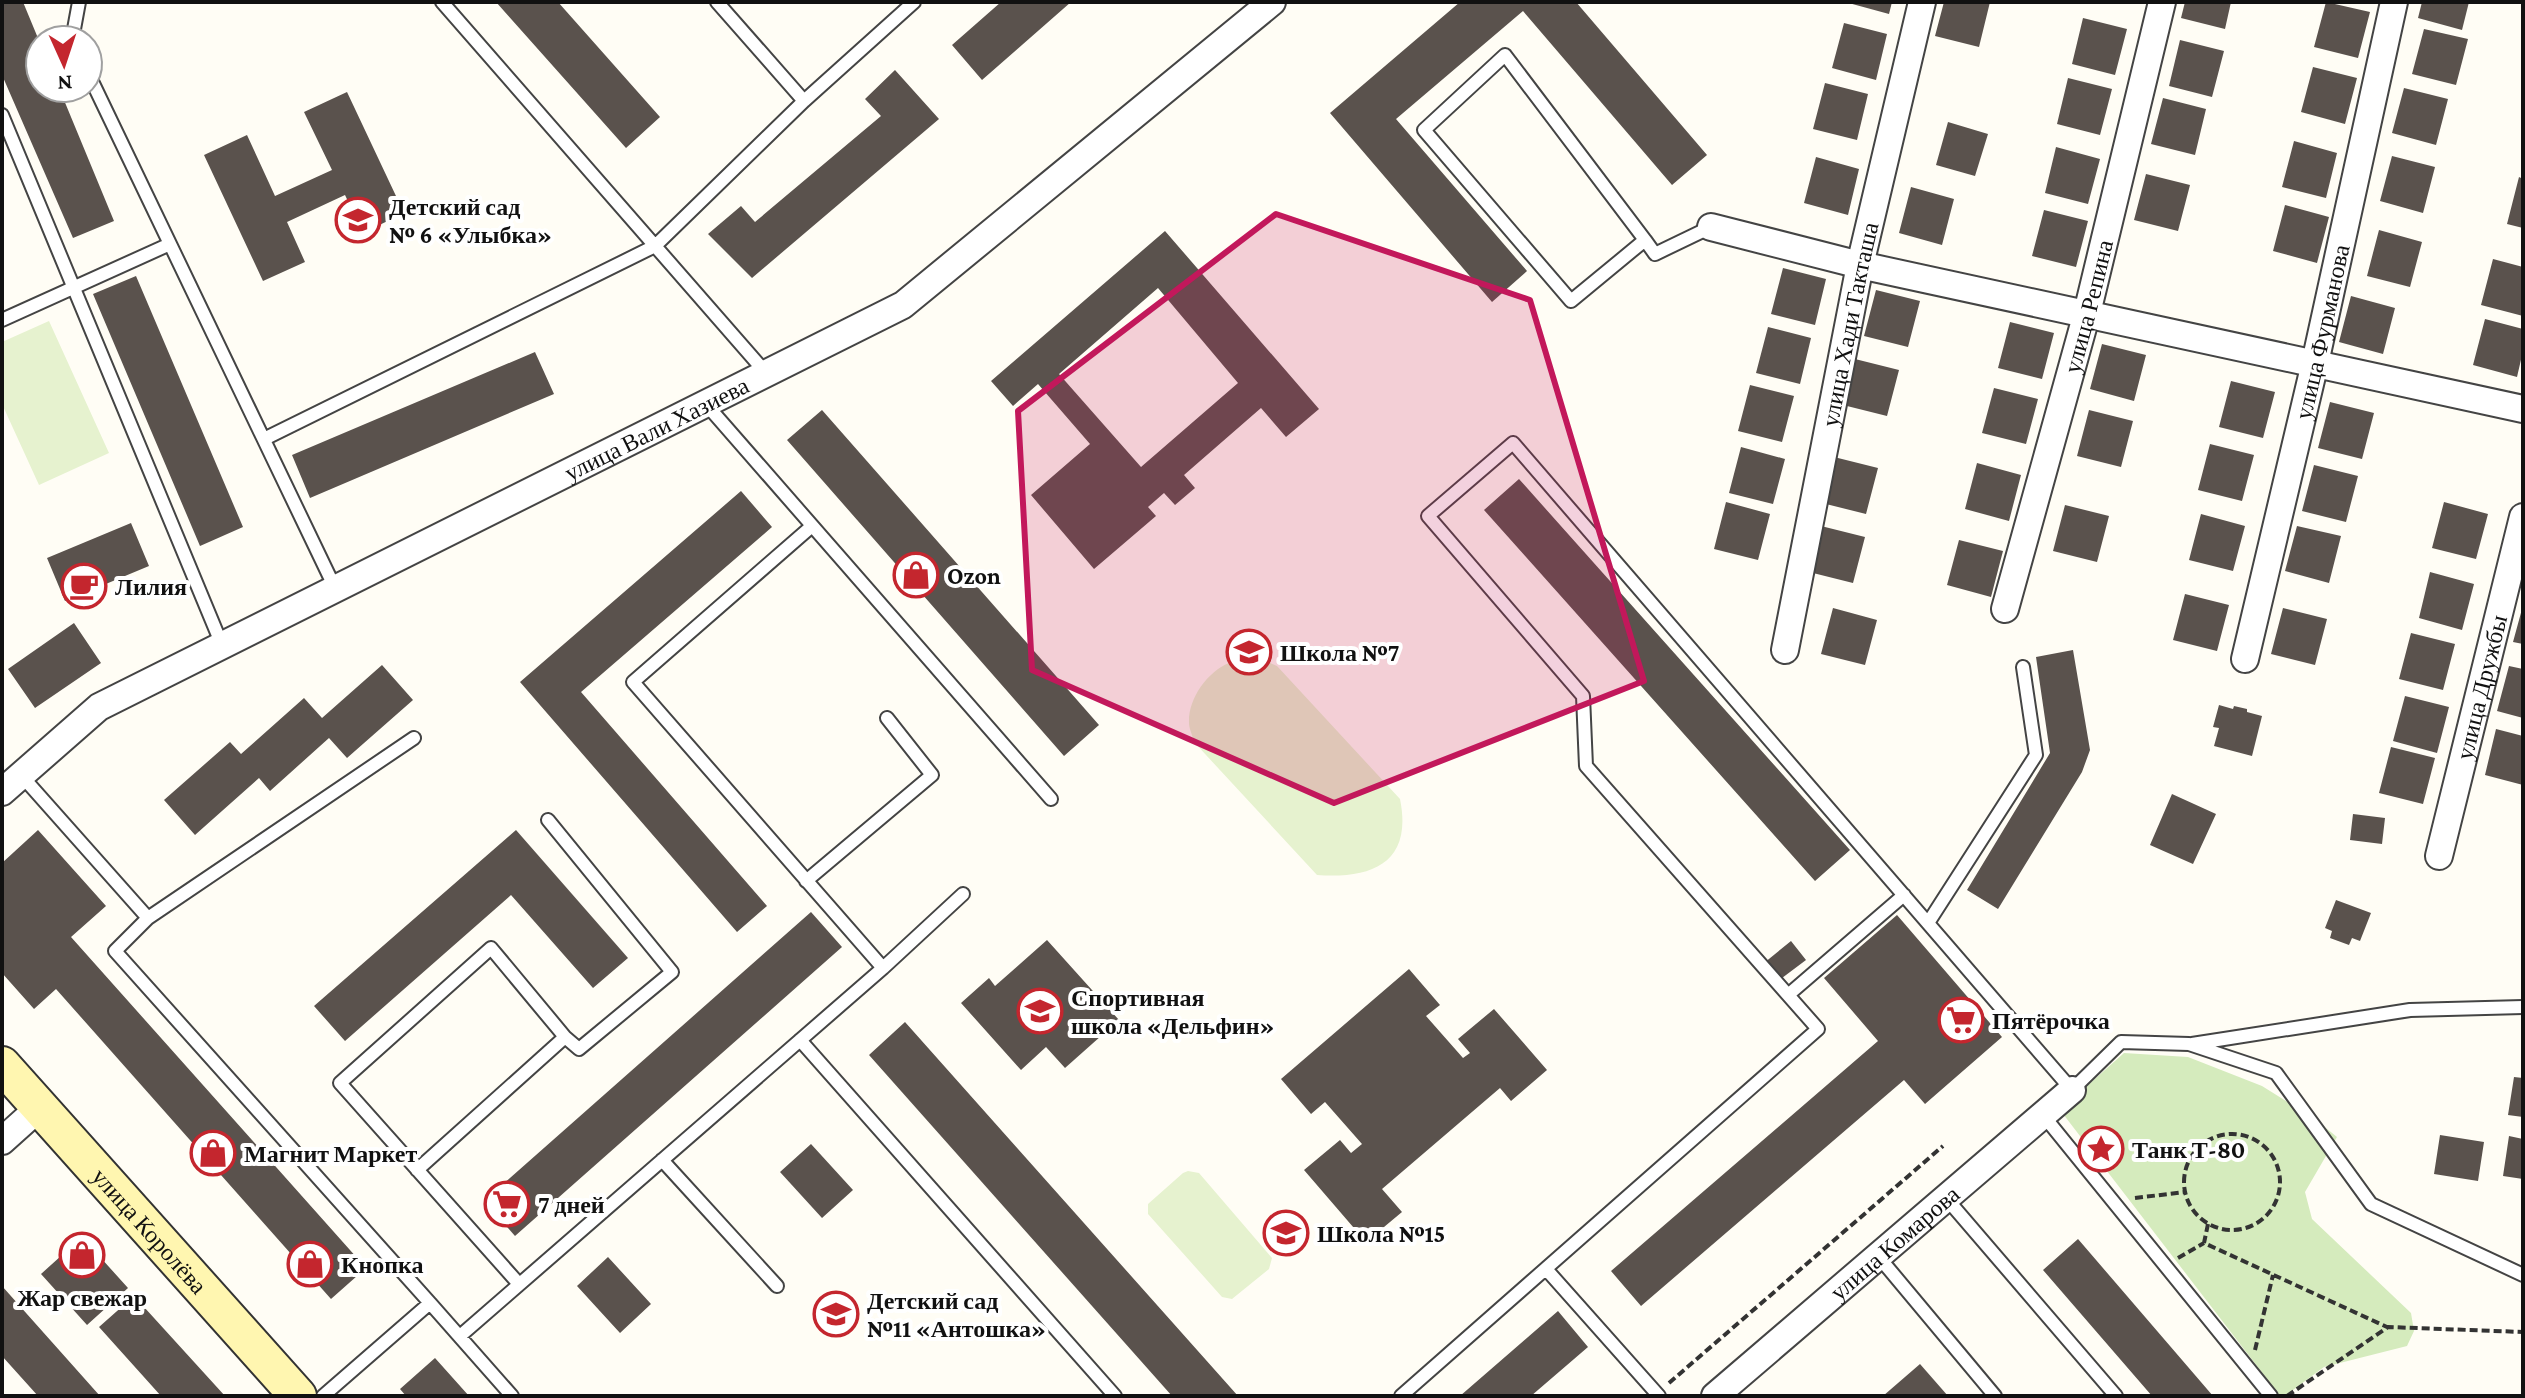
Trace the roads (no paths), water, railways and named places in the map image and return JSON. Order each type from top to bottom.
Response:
[{"type":"street","name":"улица Вали Хазиева","points":[[12,784],[99,707],[903,305],[1272,2]]},
{"type":"street","name":"улица Хади Такташа","points":[[1785,650],[1860,265],[1922,2]]},
{"type":"street","name":"улица Репина","points":[[2005,609],[2087,313],[2162,2]]},
{"type":"street","name":"улица Фурманова","points":[[2245,659],[2315,363],[2394,2]]},
{"type":"street","points":[[1711,227],[1860,265],[2523,409]]},
{"type":"street","name":"улица Дружбы","points":[[2439,856],[2523,517]]},
{"type":"street","name":"улица Королёва","points":[[2,1065],[298,1396]]},
{"type":"street","name":"улица Комарова","points":[[1729,1388],[2072,1090]]},
{"type":"street","points":[[2,1141],[41,1106]]},
{"type":"lane","points":[[75,24],[79,2]]},
{"type":"lane","points":[[442,2],[766,373]]},
{"type":"lane","points":[[717,2],[804,101]]},
{"type":"lane","points":[[264,439],[655,246],[804,101],[914,2]]},
{"type":"lane","points":[[1645,240],[1571,301],[1424,130],[1505,55],[1645,240],[1655,254],[1711,227]]},
{"type":"lane","points":[[103,104],[335,588]]},
{"type":"lane","points":[[2,115],[222,645]]},
{"type":"lane","points":[[2,320],[170,244]]},
{"type":"lane","points":[[705,403],[1051,799]]},
{"type":"lane","points":[[1401,1396],[1818,1029],[1586,766],[1583,696],[1428,516],[1513,443],[2072,1090],[2121,1042],[2189,1044],[2410,1010],[2523,1007]]},
{"type":"lane","points":[[812,526],[633,682],[883,968]]},
{"type":"lane","points":[[1928,923],[2036,755],[2023,667]]},
{"type":"lane","points":[[806,881],[932,775],[887,718]]},
{"type":"lane","points":[[414,738],[148,918],[115,951],[512,1396]]},
{"type":"lane","points":[[12,784],[148,918]]},
{"type":"lane","points":[[519,1284],[340,1083],[491,948],[565,1037],[579,1049],[672,972],[548,820]]},
{"type":"lane","points":[[460,1336],[883,968],[963,894]]},
{"type":"lane","points":[[1788,995],[1904,895]]},
{"type":"lane","points":[[417,1170],[565,1037]]},
{"type":"lane","points":[[800,1040],[1115,1396]]},
{"type":"lane","points":[[2189,1044],[2276,1073],[2371,1204],[2523,1275]]},
{"type":"lane","points":[[2043,1115],[2271,1396]]},
{"type":"lane","points":[[662,1160],[777,1286]]},
{"type":"lane","points":[[1946,1198],[2116,1396]]},
{"type":"lane","points":[[1878,1256],[1995,1396]]},
{"type":"lane","points":[[1546,1269],[1658,1395]]},
{"type":"lane","points":[[323,1396],[430,1303]]},
{"type":"place","name":"Детский сад № 6 «Улыбка»","points":[[358,220]]},
{"type":"place","name":"Ozon","points":[[916,575]]},
{"type":"place","name":"Лилия","points":[[84,586]]},
{"type":"place","name":"Школа №7","points":[[1249,652]]},
{"type":"place","name":"Спортивная школа «Дельфин»","points":[[1040,1011]]},
{"type":"place","name":"Пятёрочка","points":[[1961,1020]]},
{"type":"place","name":"Танк Т-80","points":[[2101,1149]]},
{"type":"place","name":"Магнит Маркет","points":[[213,1153]]},
{"type":"place","name":"7 дней","points":[[507,1204]]},
{"type":"place","name":"Школа №15","points":[[1286,1233]]},
{"type":"place","name":"Жар свежар","points":[[82,1255]]},
{"type":"place","name":"Кнопка","points":[[310,1264]]},
{"type":"place","name":"Детский сад №11 «Антошка»","points":[[836,1314]]}]
